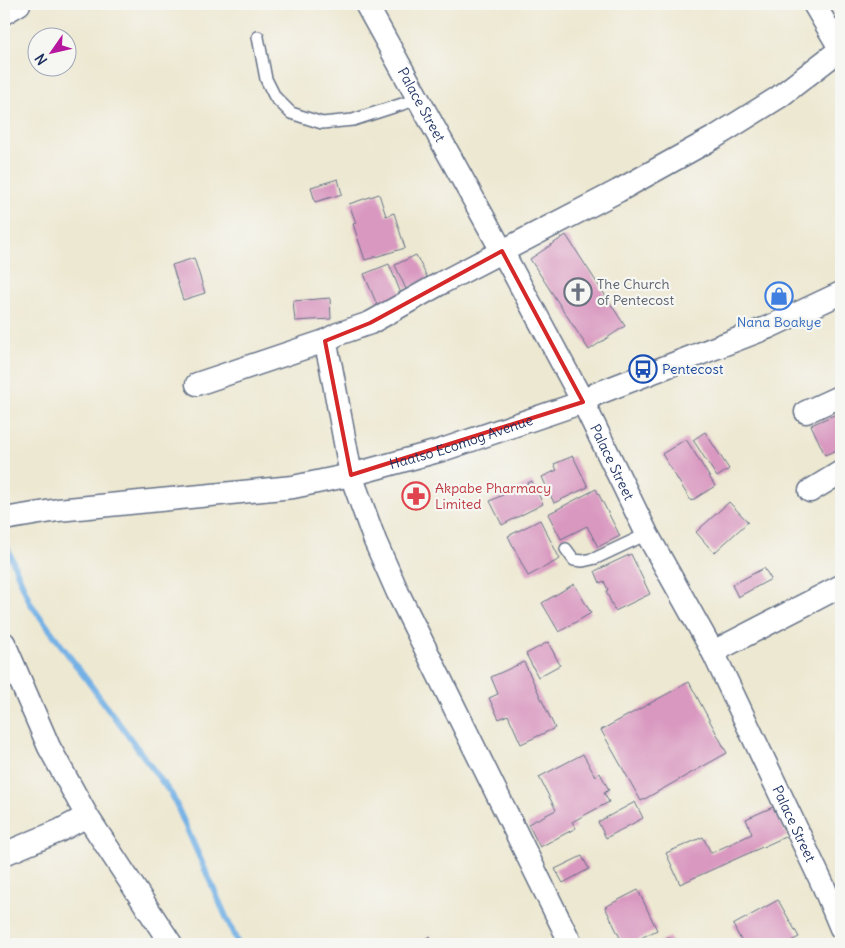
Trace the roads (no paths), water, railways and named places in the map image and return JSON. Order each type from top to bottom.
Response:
[{"type":"street","points":[[4,13],[19,4]]},
{"type":"street","name":"Palace Street","points":[[366,4],[502,250],[583,402],[647,534],[713,652],[823,885],[841,928]]},
{"type":"street","points":[[197,384],[325,341],[338,334],[370,323],[502,250],[618,191],[715,137],[778,97],[841,49],[814,4]]},
{"type":"street","name":"Haatso Ecomog Avenue","points":[[4,519],[58,510],[294,487],[351,475],[442,450],[583,402],[596,394],[769,327],[841,293]]},
{"type":"street","points":[[325,341],[351,475],[375,542],[398,593],[571,944]]},
{"type":"street","points":[[806,412],[841,396]]},
{"type":"street","points":[[810,491],[841,472]]},
{"type":"street","points":[[713,652],[841,586]]},
{"type":"street","points":[[4,643],[49,747],[87,816],[171,944]]},
{"type":"street","points":[[4,854],[59,831],[87,816]]},
{"type":"lane","points":[[258,37],[266,79],[275,97],[291,113],[322,123],[352,120],[418,99]]},
{"type":"lane","points":[[566,549],[574,560],[583,561],[596,558],[647,534]]},
{"type":"waterway","points":[[4,540],[30,603],[172,795],[238,944]]},
{"type":"place","name":"The Church of Pentecost","points":[[578,292]]},
{"type":"place","name":"Nana Boakye","points":[[779,296]]},
{"type":"place","name":"Pentecost","points":[[643,369]]},
{"type":"place","name":"Akpabe Pharmacy Limited","points":[[416,496]]}]
